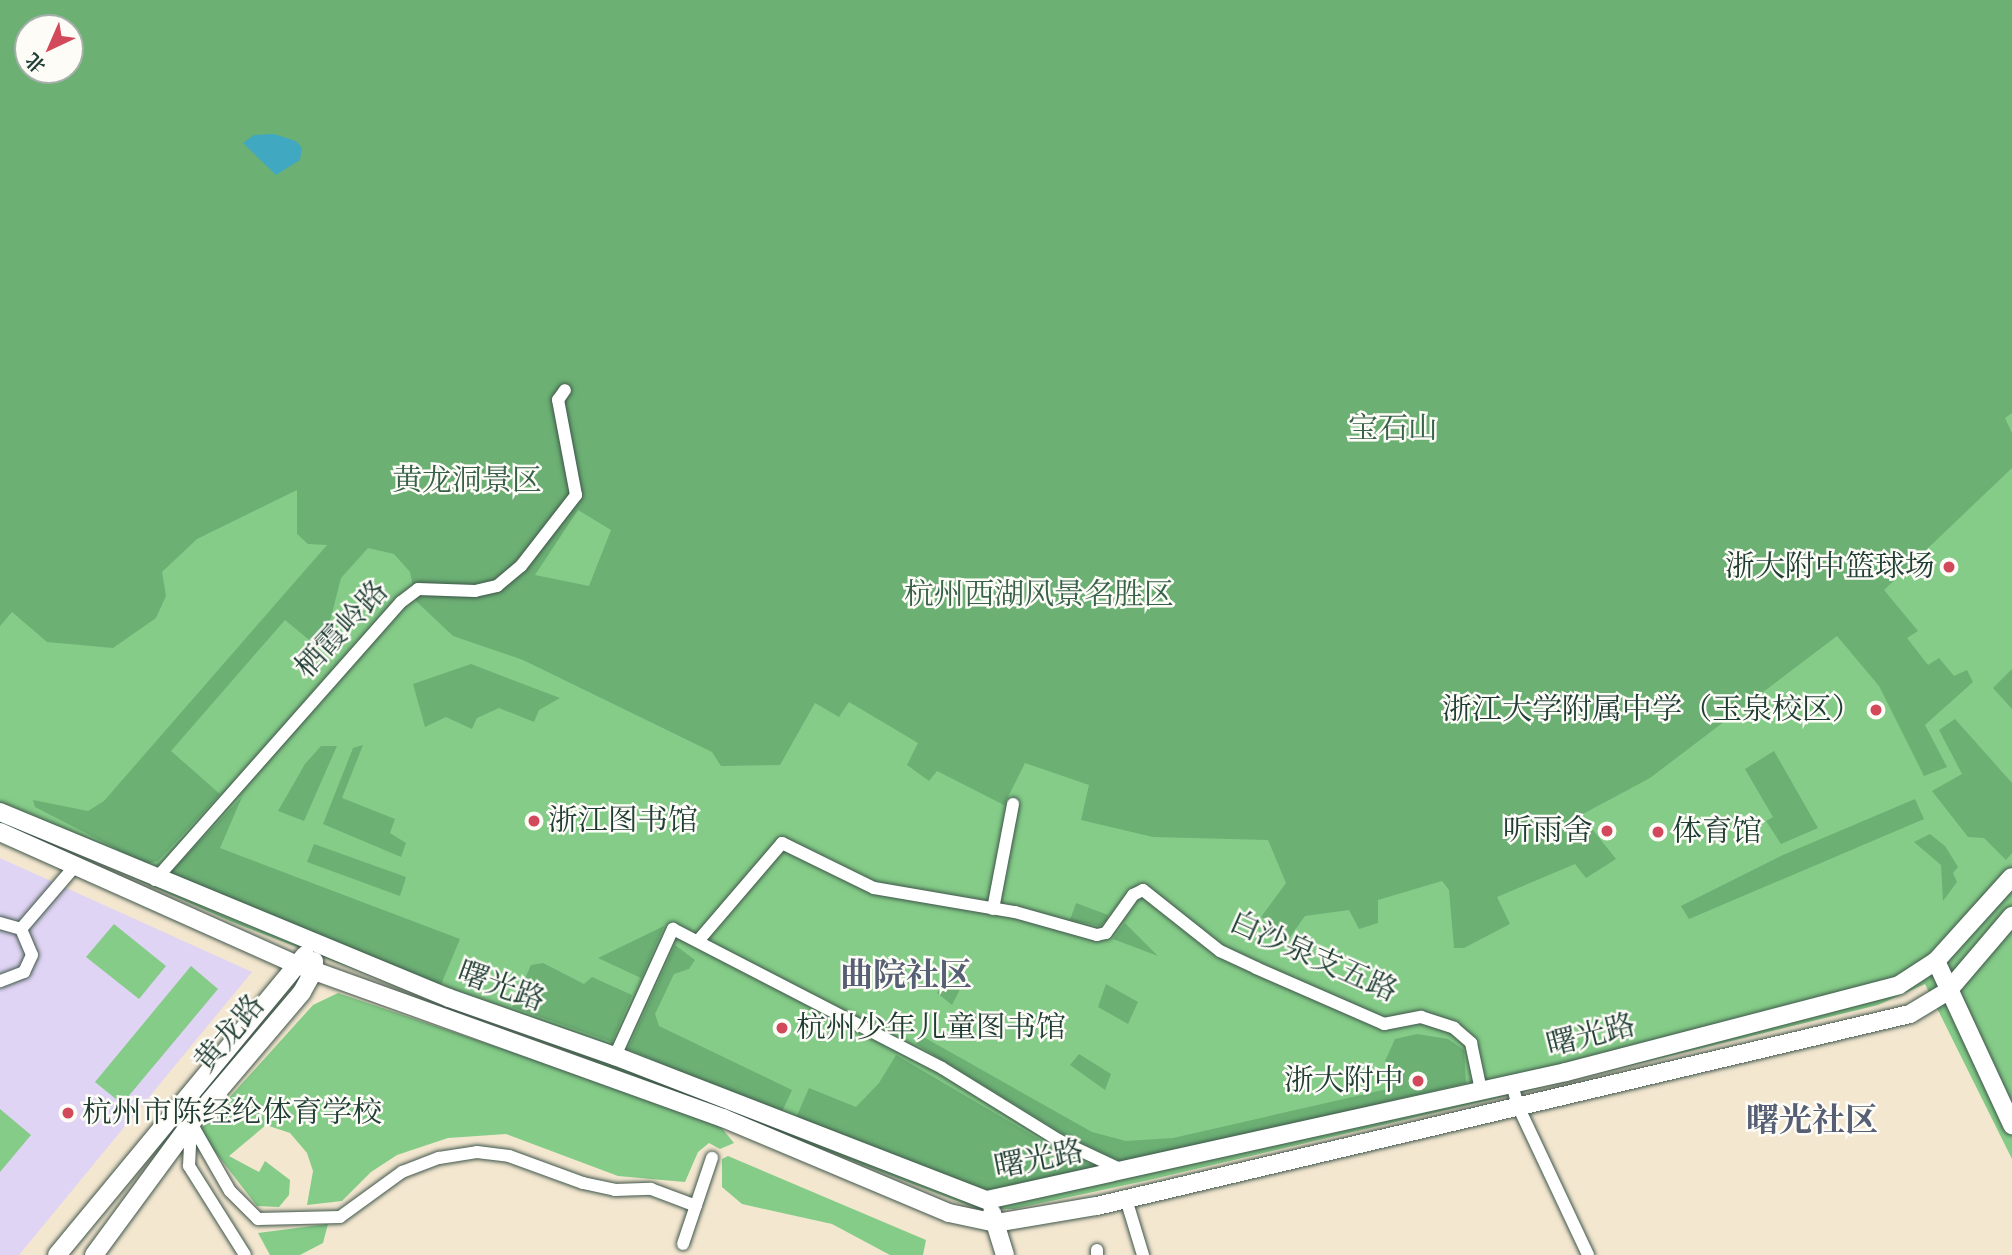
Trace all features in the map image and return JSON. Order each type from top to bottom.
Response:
[{"type":"main road","name":"曙光路","points":[[0,812],[155,880],[449,999],[615,1056],[987,1200],[1126,1172],[1307,1126],[1512,1084],[1899,985],[1936,961],[2012,877]]},
{"type":"main road","name":"曙光路","points":[[0,832],[306,967],[723,1118],[949,1213],[996,1223],[1126,1199],[1910,1014],[1948,991],[2012,916]]},
{"type":"main road","points":[[306,967],[312,944]]},
{"type":"main road","points":[[1936,961],[2012,1125]]},
{"type":"main road","name":"黄龙路","points":[[93,1255],[191,1123],[302,992],[306,967]]},
{"type":"main road","name":"黄龙路","points":[[57,1255],[306,967]]},
{"type":"main road","points":[[987,1200],[1005,1255]]},
{"type":"street","name":"栖霞岭路","points":[[155,880],[401,602],[418,589],[475,590],[497,586],[522,566],[576,495],[558,400],[565,390]]},
{"type":"street","points":[[698,941],[782,843],[874,888],[993,909],[1013,804]]},
{"type":"street","points":[[22,929],[75,866]]},
{"type":"street","name":"白沙泉支五路","points":[[993,909],[1097,935],[1107,933],[1133,895],[1143,890],[1220,951],[1291,984],[1384,1024],[1421,1017],[1454,1028],[1471,1043],[1481,1090]]},
{"type":"street","points":[[0,923],[22,929],[32,945],[30,964],[16,978],[0,981]]},
{"type":"street","points":[[615,1056],[673,929],[942,1068],[1058,1140],[1126,1172]]},
{"type":"street","points":[[1512,1084],[1518,1106],[1588,1255]]},
{"type":"street","points":[[191,1123],[189,1166],[245,1255]]},
{"type":"street","points":[[191,1123],[230,1191],[258,1219],[340,1217],[402,1172],[439,1158],[477,1152],[509,1156],[583,1184],[615,1190],[651,1189],[696,1206]]},
{"type":"street","points":[[683,1244],[712,1158]]},
{"type":"street","points":[[1126,1199],[1143,1255]]},
{"type":"shaded area","name":"杭州市陈经纶体育学校","points":[[0,858],[252,972],[19,1255],[0,1255]]},
{"type":"green space","name":"宝石山","points":[[0,0],[2012,0],[2012,1159],[1925,984],[1878,1005],[1506,1096],[1014,1209],[978,1209],[232,922],[0,818]]},
{"type":"green space","name":"宝石山","points":[[0,0],[2012,0],[2012,413],[2005,418],[2012,433],[2012,468],[1884,590],[1918,631],[1907,638],[1928,665],[1939,658],[1954,676],[1967,670],[1973,682],[1925,725],[1947,767],[1924,776],[1879,686],[1837,636],[1650,778],[1581,815],[1616,859],[1586,878],[1575,864],[1497,897],[1510,924],[1464,948],[1454,948],[1449,890],[1442,881],[1378,900],[1378,923],[1359,929],[1349,910],[1305,916],[1290,937],[1261,917],[1286,883],[1268,840],[1153,837],[1081,820],[1089,785],[1025,763],[1004,805],[937,771],[929,781],[907,765],[918,743],[849,702],[839,717],[815,703],[780,765],[721,766],[712,752],[523,660],[453,636],[416,601],[410,572],[394,554],[368,548],[341,578],[328,629],[314,644],[285,620],[171,751],[220,794],[158,861],[146,864],[35,807],[33,800],[88,811],[104,801],[327,545],[308,544],[297,534],[297,490],[197,539],[162,572],[166,596],[156,618],[113,648],[47,642],[12,612],[0,626]],"holes":[[[578,510],[611,530],[589,586],[535,575]]]},
{"type":"green space","points":[[471,664],[560,698],[539,710],[534,722],[499,708],[477,718],[472,729],[446,717],[425,727],[413,684]]},
{"type":"green space","points":[[2012,669],[2012,709],[1993,688]]},
{"type":"green space","points":[[1955,719],[2012,783],[2012,853],[2006,860],[1984,838],[1968,837],[1932,791],[1962,774],[1939,730]]},
{"type":"green space","points":[[363,745],[342,798],[395,819],[390,833],[406,843],[401,857],[323,824],[353,748]]},
{"type":"green space","points":[[321,746],[337,746],[304,821],[278,811],[305,764]]},
{"type":"green space","points":[[1774,751],[1818,828],[1781,844],[1766,821],[1773,817],[1745,769]]},
{"type":"green space","points":[[242,797],[220,848],[460,939],[440,987],[169,874]]},
{"type":"green space","points":[[1915,799],[1924,819],[1689,919],[1681,906],[1783,855]]},
{"type":"green space","points":[[1930,834],[1945,846],[1958,867],[1953,873],[1957,882],[1943,901],[1941,865],[1914,842]]},
{"type":"green space","points":[[314,844],[406,877],[400,896],[307,862]]},
{"type":"green space","points":[[1076,903],[1108,915],[1106,921],[1100,926],[1070,920]]},
{"type":"green space","points":[[1125,923],[1158,956],[1113,939]]},
{"type":"green space","points":[[114,924],[166,966],[139,999],[86,957]]},
{"type":"green space","points":[[664,926],[641,978],[598,958]]},
{"type":"green space","points":[[675,945],[695,960],[689,969],[674,974],[655,1014],[659,1026],[792,1090],[781,1114],[628,1049]]},
{"type":"green space","points":[[543,963],[584,984],[592,977],[632,995],[612,1042],[512,1007],[531,965]]},
{"type":"green space","points":[[191,966],[218,989],[122,1104],[95,1082]]},
{"type":"green space","points":[[952,970],[965,980],[952,1005],[937,993]]},
{"type":"green space","points":[[1106,984],[1138,1002],[1128,1024],[1098,1007]]},
{"type":"green space","points":[[338,993],[716,1121],[734,1143],[720,1149],[709,1143],[698,1152],[685,1182],[618,1176],[506,1134],[448,1138],[397,1155],[371,1172],[342,1201],[307,1205],[313,1171],[307,1153],[290,1133],[266,1125],[229,1156],[259,1172],[265,1161],[290,1180],[289,1195],[279,1207],[257,1206],[199,1131],[313,1005]]},
{"type":"green space","points":[[1417,1034],[1448,1039],[1464,1050],[1466,1083],[1126,1164],[1065,1135],[916,1044],[920,1035],[1092,1132],[1126,1141],[1173,1138],[1392,1088],[1385,1061],[1395,1039]]},
{"type":"green space","points":[[1079,1054],[1111,1074],[1105,1090],[1070,1065]]},
{"type":"green space","points":[[896,1055],[1059,1151],[1099,1168],[987,1190],[795,1120],[809,1088],[856,1107],[879,1083]]},
{"type":"green space","points":[[0,1109],[31,1135],[0,1172]]},
{"type":"green space","points":[[728,1156],[926,1240],[923,1255],[890,1255],[832,1224],[742,1204],[722,1187],[722,1159]]},
{"type":"green space","points":[[328,1224],[323,1243],[300,1255],[270,1255],[258,1233]]},
{"type":"water","points":[[274,134],[296,141],[302,148],[300,160],[276,175],[243,143],[254,135]]},
{"type":"place","name":"浙大附中篮球场","points":[[1949,567]]},
{"type":"place","name":"浙江大学附属中学（玉泉校区）","points":[[1876,710]]},
{"type":"place","name":"浙江图书馆","points":[[534,821]]},
{"type":"place","name":"听雨舍","points":[[1607,831]]},
{"type":"place","name":"体育馆","points":[[1658,832]]},
{"type":"place","name":"杭州少年儿童图书馆","points":[[782,1028]]},
{"type":"place","name":"浙大附中","points":[[1418,1081]]},
{"type":"place","name":"杭州市陈经纶体育学校","points":[[68,1113]]},
{"type":"district","name":"曲院社区","points":[[906,976]]},
{"type":"district","name":"曙光社区","points":[[1812,1121]]},
{"type":"park label","name":"黄龙洞景区","points":[[467,481]]},
{"type":"park label","name":"杭州西湖风景名胜区","points":[[1039,595]]}]
